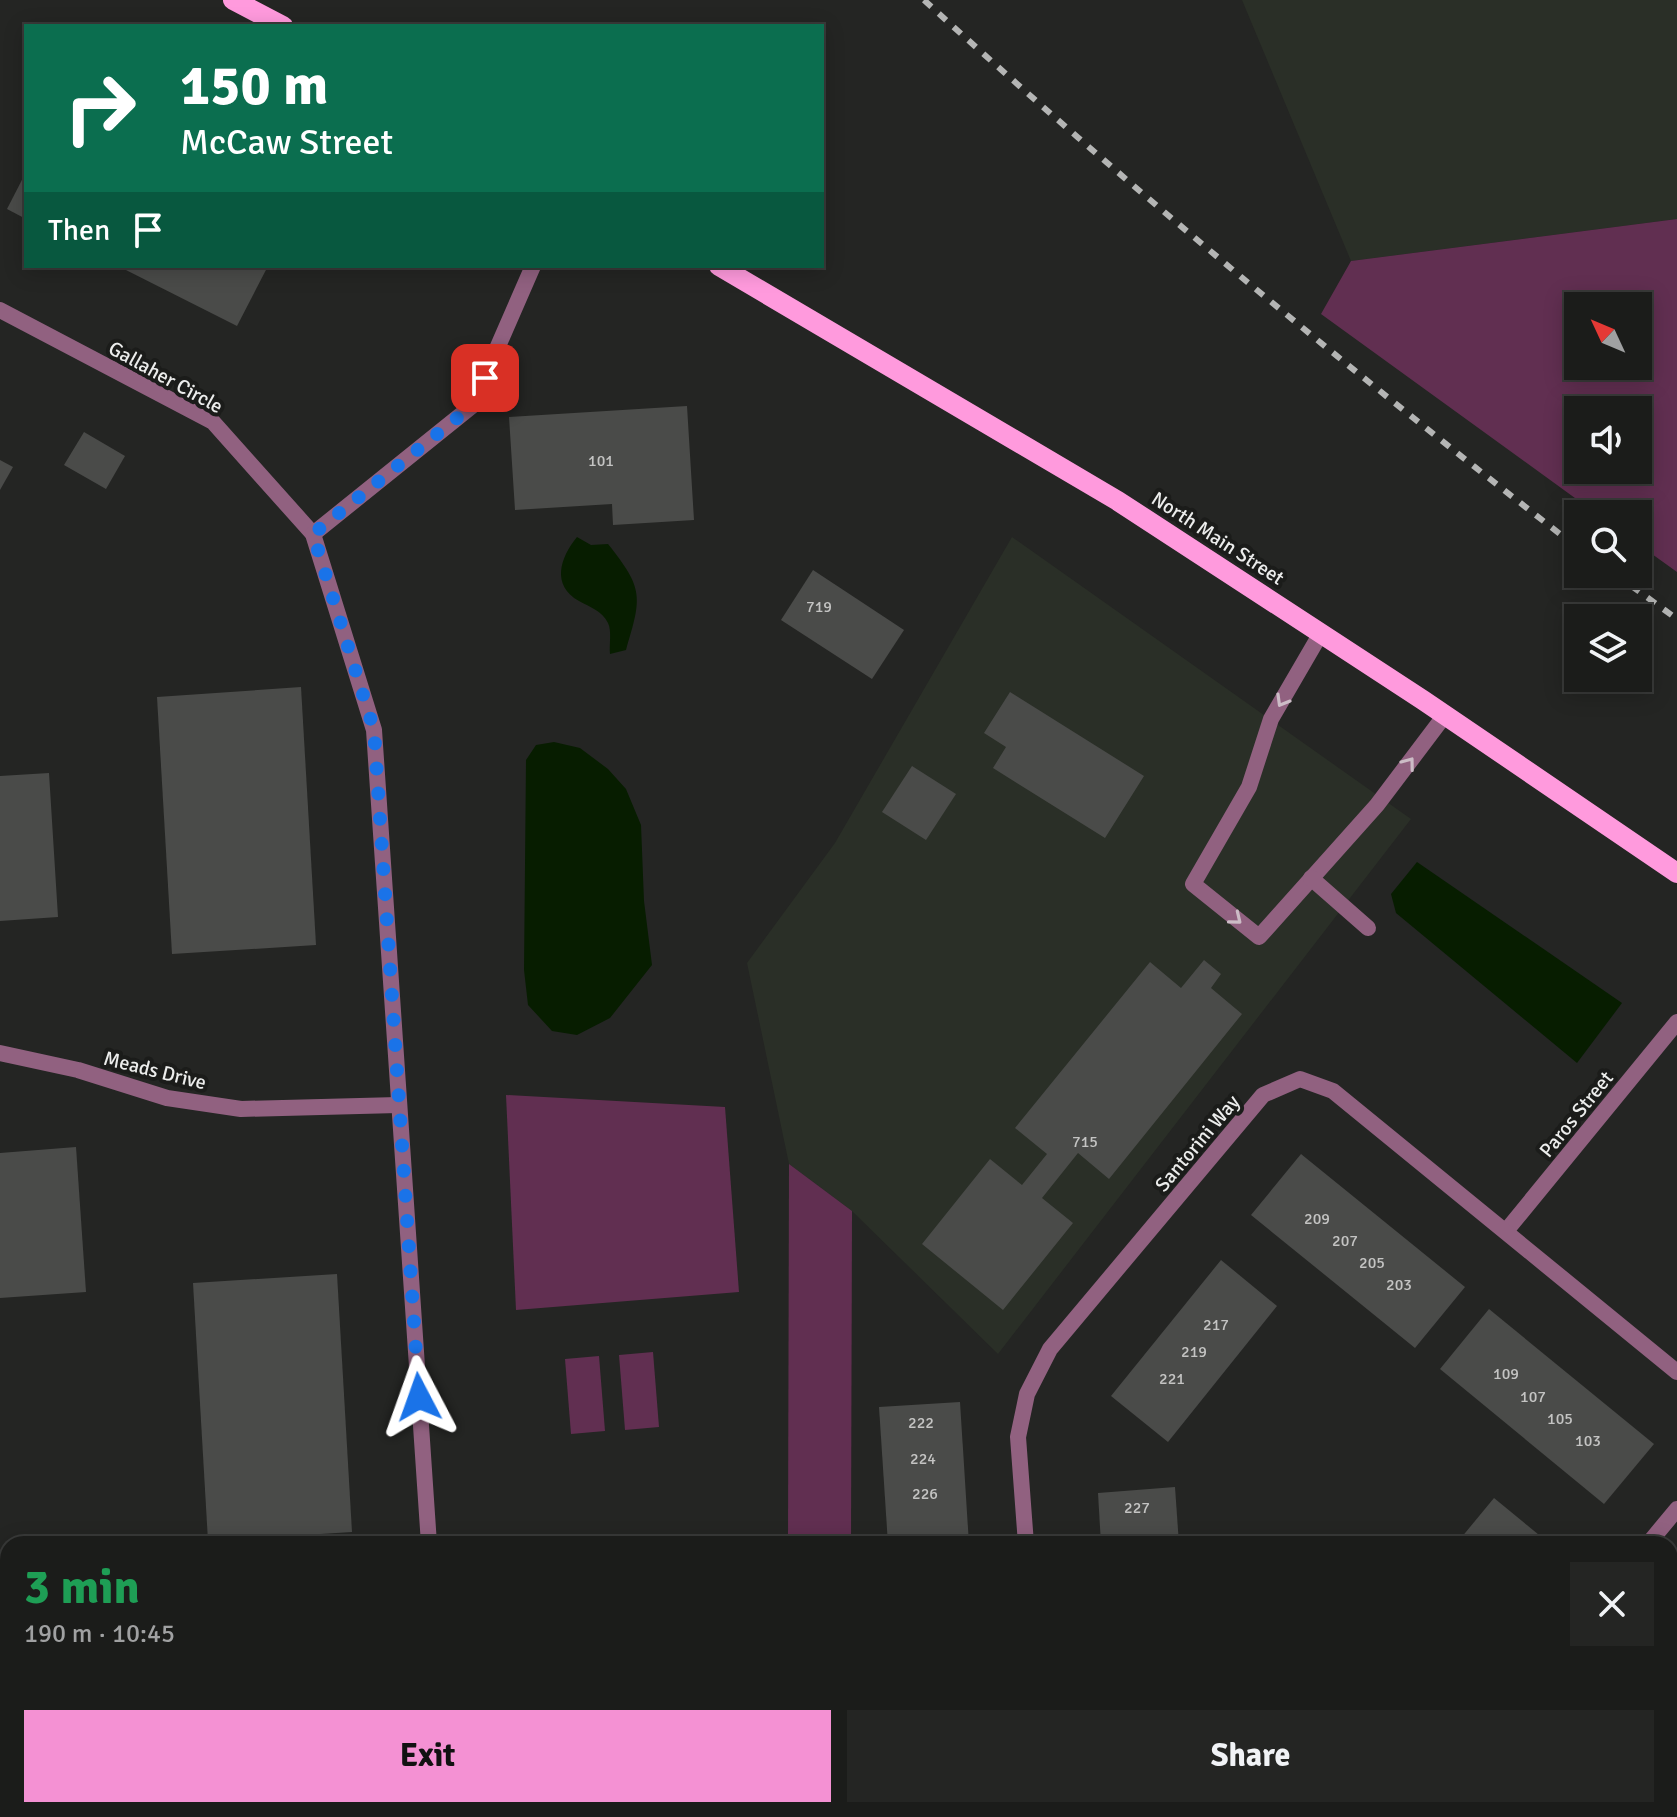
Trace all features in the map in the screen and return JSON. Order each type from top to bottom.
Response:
[{"type":"main road","points":[[233,0],[279,24]]},
{"type":"main road","name":"North Main Street","points":[[722,268],[1118,501],[1445,715],[1677,873]]},
{"type":"street","points":[[313,534],[472,406],[532,268]]},
{"type":"street","name":"Gallaher Circle","points":[[0,310],[213,422],[313,534],[374,730],[428,1536]]},
{"type":"street","points":[[1321,633],[1271,719],[1249,787],[1193,884],[1259,937],[1377,805],[1445,715]]},
{"type":"street","points":[[1311,878],[1368,928]]},
{"type":"street","name":"Paros Street","points":[[1506,1231],[1677,1022]]},
{"type":"street","name":"Meads Drive","points":[[0,1053],[78,1070],[167,1098],[241,1109],[398,1105]]},
{"type":"street","name":"Santorini Way","points":[[1025,1536],[1018,1437],[1027,1394],[1050,1349],[1263,1095],[1300,1079],[1333,1091],[1677,1372]]},
{"type":"street","points":[[1655,1536],[1677,1509]]},
{"type":"shaded area","points":[[1242,0],[1677,0],[1677,219],[1351,261]]},
{"type":"shaded area","points":[[1677,219],[1677,572],[1652,554],[1652,500],[1578,500],[1321,314],[1351,261]]},
{"type":"shaded area","points":[[577,537],[591,545],[608,544],[634,583],[637,605],[626,650],[610,654],[608,623],[564,587],[563,562]]},
{"type":"shaded area","points":[[1012,537],[1411,819],[998,1354],[852,1211],[789,1164],[747,963],[835,843]]},
{"type":"shaded area","points":[[554,742],[580,748],[608,769],[626,789],[641,825],[644,901],[652,965],[610,1018],[577,1035],[552,1031],[528,1005],[524,970],[526,760],[536,745]]},
{"type":"shaded area","points":[[1417,862],[1622,1003],[1577,1063],[1396,913],[1391,894]]},
{"type":"shaded area","points":[[506,1095],[725,1107],[739,1292],[516,1310]]},
{"type":"shaded area","points":[[789,1164],[852,1211],[851,1536],[788,1536]]},
{"type":"shaded area","points":[[653,1352],[659,1427],[625,1430],[619,1355]]},
{"type":"shaded area","points":[[599,1356],[605,1431],[571,1434],[565,1359]]},
{"type":"building","points":[[24,176],[24,218],[7,209]]},
{"type":"building","points":[[122,268],[267,268],[237,326]]},
{"type":"building","points":[[687,406],[694,520],[613,525],[612,504],[515,510],[509,417]]},
{"type":"building","points":[[84,432],[125,456],[106,489],[64,465]]},
{"type":"building","points":[[0,460],[13,467],[0,490]]},
{"type":"building","points":[[813,570],[904,630],[872,679],[781,620]]},
{"type":"building","points":[[301,687],[316,945],[172,954],[157,697]]},
{"type":"building","points":[[1010,692],[1144,776],[1105,838],[993,768],[1006,747],[984,733]]},
{"type":"building","points":[[912,766],[956,794],[926,840],[882,812]]},
{"type":"building","points":[[49,773],[58,917],[0,921],[0,776]]},
{"type":"building","points":[[1204,960],[1221,974],[1211,988],[1242,1014],[1109,1179],[1078,1153],[1042,1198],[1073,1223],[1003,1310],[922,1244],[990,1159],[1022,1185],[1047,1154],[1015,1128],[1150,962],[1181,988]]},
{"type":"building","points":[[76,1147],[86,1292],[0,1298],[0,1153]]},
{"type":"building","points":[[1301,1154],[1465,1287],[1415,1348],[1251,1215]]},
{"type":"building","points":[[1221,1260],[1277,1306],[1168,1442],[1111,1396]]},
{"type":"building","points":[[337,1274],[352,1532],[208,1536],[193,1283]]},
{"type":"building","points":[[1489,1309],[1654,1444],[1604,1504],[1440,1369]]},
{"type":"building","points":[[960,1402],[968,1536],[887,1536],[879,1407]]},
{"type":"building","points":[[1175,1487],[1178,1536],[1101,1536],[1098,1493]]},
{"type":"building","points":[[1494,1498],[1540,1536],[1463,1536]]},
{"type":"railway","points":[[924,0],[1083,142],[1245,280],[1564,537]]},
{"type":"railway","points":[[1634,588],[1677,619]]},
{"type":"route","points":[[419,1397],[374,730],[313,534],[472,406],[485,378]]}]
